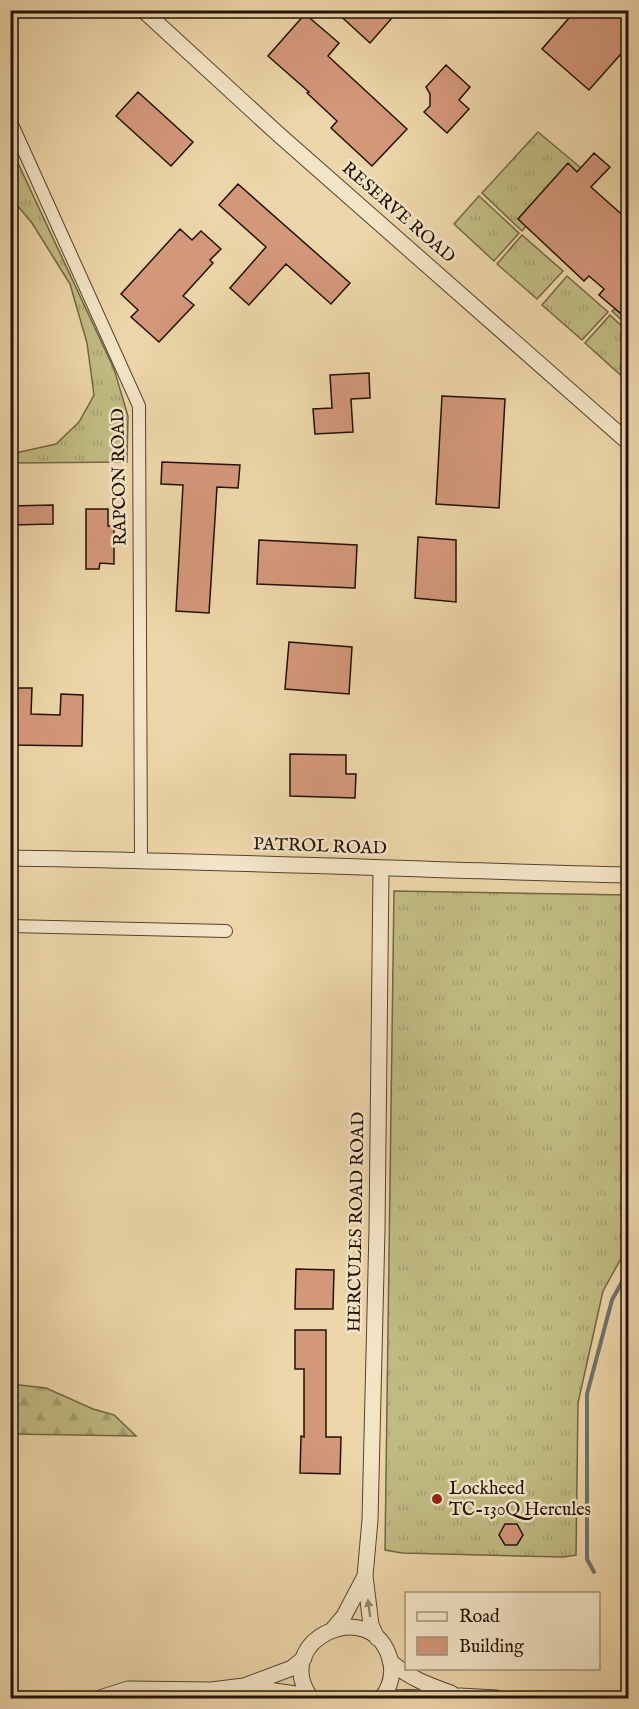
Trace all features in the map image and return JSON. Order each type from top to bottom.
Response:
[{"type":"street","name":"RESERVE ROAD","points":[[144,10],[277,133],[628,442]]},
{"type":"street","name":"RAPCON ROAD","points":[[10,120],[139,406],[141,860]]},
{"type":"street","name":"PATROL ROAD","points":[[10,858],[628,875]]},
{"type":"street","name":"HERCULES ROAD ROAD","points":[[365,1576],[370,1520],[377,1229],[381,869]]},
{"type":"street","points":[[10,926],[226,931]]},
{"type":"street","points":[[333,1629],[344,1616],[365,1576]]},
{"type":"street","points":[[365,1576],[371,1626],[390,1661],[391,1679],[382,1698]]},
{"type":"street","points":[[309,1698],[302,1676],[304,1658],[318,1637],[340,1627],[356,1628],[377,1638]]},
{"type":"street","points":[[100,1698],[128,1689],[211,1690],[244,1686],[292,1668],[304,1658]]},
{"type":"street","points":[[390,1661],[403,1673],[418,1681],[460,1696]]},
{"type":"street","points":[[244,1686],[309,1698]]},
{"type":"street","points":[[392,1698],[460,1696],[496,1698]]},
{"type":"green space","points":[[538,132],[581,168],[577,172],[568,164],[518,219],[526,226],[522,231],[482,193]]},
{"type":"green space","points":[[10,146],[114,369],[128,416],[127,462],[11,463],[11,451],[20,452],[56,444],[79,422],[94,395],[87,343],[70,284],[32,223],[11,198]]},
{"type":"green space","points":[[479,196],[519,233],[494,261],[454,224]]},
{"type":"green space","points":[[522,235],[563,271],[537,299],[497,264]]},
{"type":"green space","points":[[567,276],[608,312],[582,340],[542,305]]},
{"type":"green space","points":[[628,304],[628,326],[612,311],[615,309],[620,313]]},
{"type":"green space","points":[[610,315],[628,332],[628,376],[626,380],[585,343]]},
{"type":"green space","points":[[394,891],[628,895],[628,1246],[603,1291],[578,1403],[576,1555],[563,1557],[402,1553],[385,1550]]},
{"type":"green space","points":[[11,1384],[46,1388],[93,1409],[114,1415],[136,1436],[11,1434]]},
{"type":"building","points":[[334,10],[399,10],[370,43]]},
{"type":"building","points":[[576,10],[617,10],[628,21],[628,46],[589,90],[542,49]]},
{"type":"building","points":[[305,14],[339,43],[328,56],[407,129],[372,166],[331,128],[337,121],[307,93],[309,92],[268,56]]},
{"type":"building","points":[[446,65],[470,87],[459,100],[469,109],[447,133],[424,112],[430,106],[430,94],[426,87]]},
{"type":"building","points":[[138,92],[193,142],[171,166],[116,116]]},
{"type":"building","points":[[594,153],[610,167],[591,187],[628,220],[628,304],[620,313],[599,295],[604,289],[589,276],[584,281],[518,219],[568,163],[577,172]]},
{"type":"building","points":[[238,184],[350,283],[331,304],[286,264],[249,305],[230,288],[266,247],[219,205]]},
{"type":"building","points":[[180,229],[192,240],[201,231],[221,249],[210,260],[213,263],[183,296],[194,305],[159,342],[131,317],[138,310],[121,294]]},
{"type":"building","points":[[369,373],[370,398],[351,399],[353,432],[315,434],[313,409],[332,408],[330,375]]},
{"type":"building","points":[[442,396],[505,399],[499,508],[436,504]]},
{"type":"building","points":[[162,462],[240,465],[238,488],[217,487],[209,613],[176,611],[183,485],[161,484]]},
{"type":"building","points":[[53,505],[53,524],[10,525],[10,506]]},
{"type":"building","points":[[86,509],[108,509],[108,526],[114,526],[114,564],[100,563],[99,569],[86,569]]},
{"type":"building","points":[[418,537],[456,540],[456,602],[415,598]]},
{"type":"building","points":[[259,540],[357,545],[355,588],[257,584]]},
{"type":"building","points":[[289,642],[352,647],[349,694],[285,689]]},
{"type":"building","points":[[10,688],[32,688],[31,714],[60,715],[61,694],[83,695],[82,746],[10,745]]},
{"type":"building","points":[[290,754],[346,755],[346,774],[356,774],[355,798],[290,796]]},
{"type":"building","points":[[296,1269],[334,1270],[333,1309],[295,1309]]},
{"type":"building","points":[[295,1330],[326,1330],[326,1437],[341,1437],[340,1474],[300,1473],[301,1436],[304,1437],[304,1369],[295,1369]]},
{"type":"building","points":[[505,1524],[517,1524],[523,1535],[517,1545],[505,1545],[499,1535]]},
{"type":"waterway","points":[[594,1572],[587,1559],[587,1394],[612,1300],[628,1271]]},
{"type":"place","name":"Lockheed TC-130Q Hercules","points":[[437,1499]]}]
